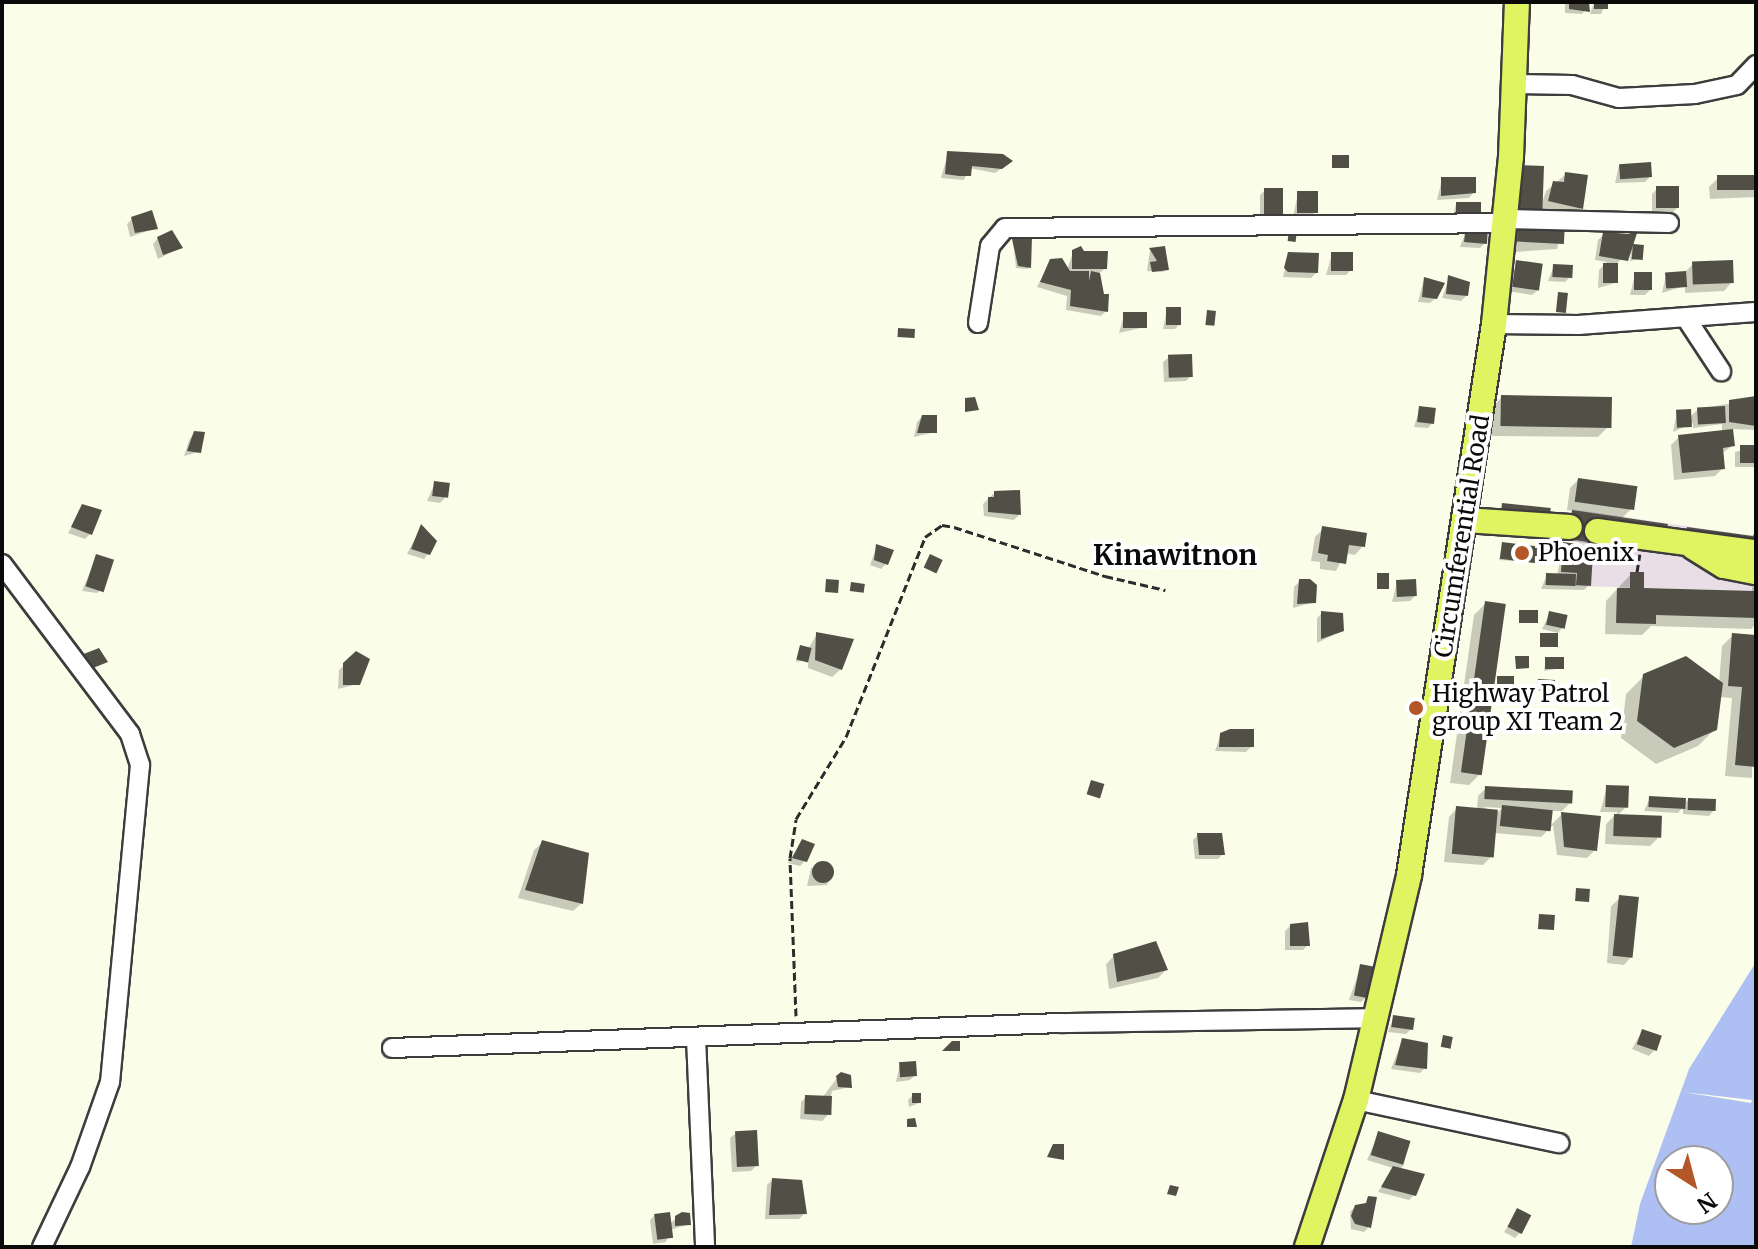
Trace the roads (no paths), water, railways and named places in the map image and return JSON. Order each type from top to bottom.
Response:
[{"type":"main road","name":"Circumferential Road","points":[[1307,1247],[1356,1100],[1409,875],[1494,324],[1506,221],[1516,84],[1517,2]]},
{"type":"main road","points":[[1465,520],[1570,527]]},
{"type":"main road","points":[[1597,531],[1688,543],[1754,562]]},
{"type":"street","points":[[1516,84],[1572,85],[1619,98],[1695,94],[1737,85],[1756,65]]},
{"type":"street","points":[[978,323],[990,246],[1005,228],[1506,221],[1669,223]]},
{"type":"street","points":[[1494,324],[1686,318],[1756,312]]},
{"type":"street","points":[[1686,318],[1721,371]]},
{"type":"street","points":[[2,564],[71,662],[123,725],[140,765],[141,795],[110,1082],[75,1179],[42,1247]]},
{"type":"street","points":[[392,1048],[796,1036],[1062,1023],[1377,1018]]},
{"type":"street","points":[[696,1038],[705,1247]]},
{"type":"street","points":[[1356,1100],[1559,1143]]},
{"type":"water","points":[[1756,962],[1756,1247],[1631,1247],[1640,1204],[1654,1165],[1654,1225],[1734,1225],[1734,1145],[1661,1145],[1689,1069]]},
{"type":"place","name":"Phoenix","points":[[1522,553]]},
{"type":"place","name":"Highway Patrol group XI Team 2","points":[[1416,708]]},
{"type":"district","name":"Kinawitnon","points":[[1175,555]]}]
